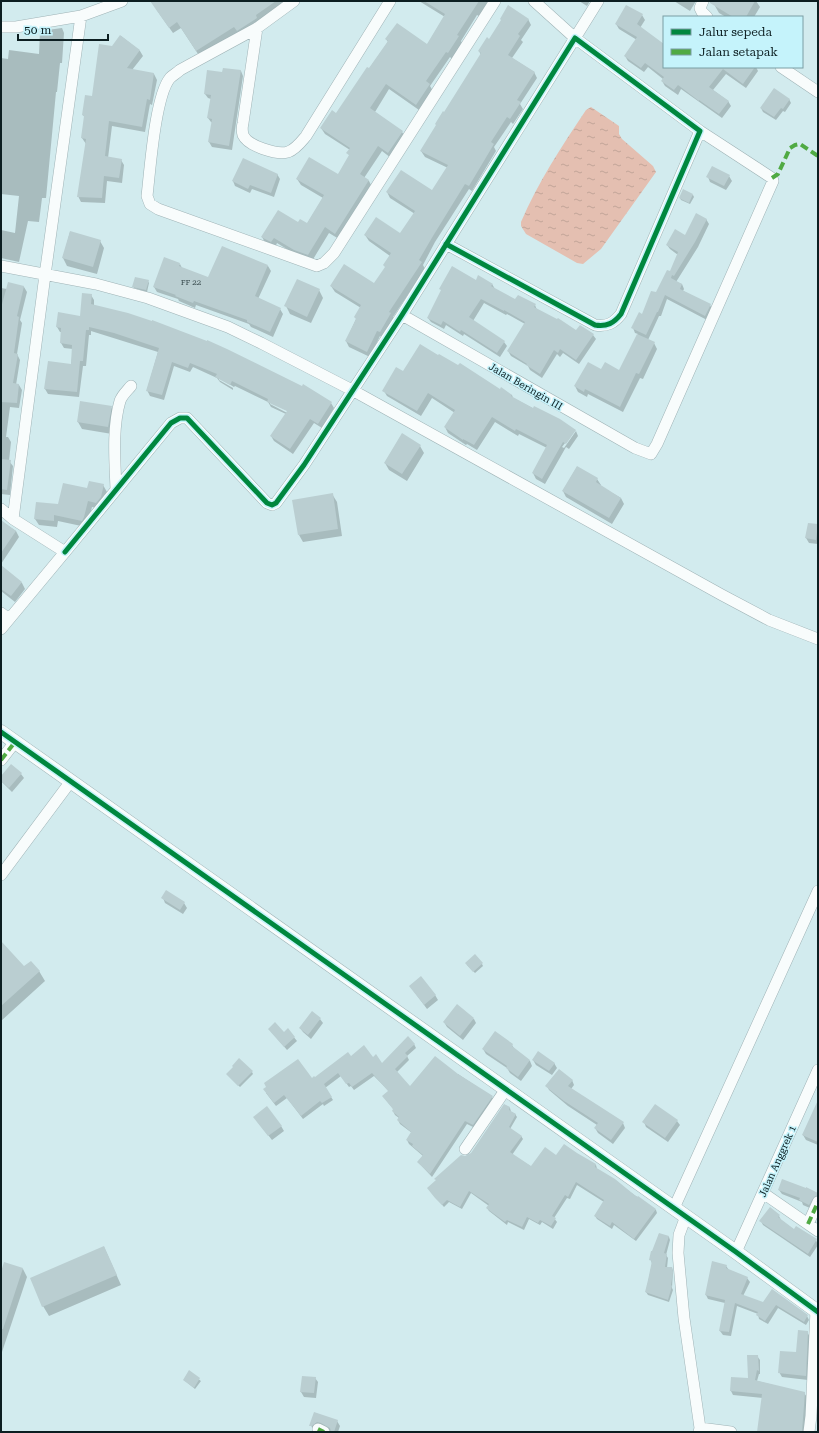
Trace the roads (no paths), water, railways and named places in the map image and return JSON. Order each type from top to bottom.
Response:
[{"type":"street","points":[[1,27],[16,27],[81,16],[122,1]]},
{"type":"street","points":[[294,1],[257,28],[180,70],[170,78],[165,88],[158,114],[147,196],[150,204],[158,209],[317,266],[324,263],[334,254],[495,1]]},
{"type":"street","points":[[257,28],[243,123],[243,134],[252,145],[266,150],[286,153],[295,148],[306,136],[390,1]]},
{"type":"street","points":[[446,244],[595,325],[609,325],[616,321],[621,314],[700,131],[575,38],[534,1]]},
{"type":"street","points":[[1,629],[5,616],[65,552],[171,423],[180,418],[187,418],[267,503],[272,505],[276,503],[304,465],[402,315],[598,1]]},
{"type":"street","points":[[703,1],[700,8],[706,16]]},
{"type":"street","points":[[14,519],[45,275],[81,16]]},
{"type":"street","points":[[782,68],[818,92]]},
{"type":"street","name":"Jalan Beringin III","points":[[402,315],[635,448],[651,454],[657,444],[773,181],[772,178],[700,131]]},
{"type":"street","points":[[1,266],[96,284],[148,298],[228,327],[352,390],[769,620],[818,639]]},
{"type":"street","points":[[116,489],[115,452],[117,418],[120,400],[131,386]]},
{"type":"street","points":[[1,509],[65,552]]},
{"type":"street","points":[[1,732],[429,1036],[686,1216],[817,1311],[809,1432]]},
{"type":"street","points":[[1,760],[16,742]]},
{"type":"street","points":[[1,875],[71,781]]},
{"type":"street","points":[[674,1208],[818,891]]},
{"type":"street","name":"Jalan Anggrek 1","points":[[736,1252],[818,1070]]},
{"type":"street","points":[[465,1149],[506,1089]]},
{"type":"street","points":[[763,1194],[818,1231]]},
{"type":"street","points":[[808,1224],[818,1202]]},
{"type":"street","points":[[686,1216],[679,1235],[678,1254],[684,1318],[700,1430],[729,1432]]},
{"type":"water","points":[[591,107],[619,126],[619,134],[622,139],[653,166],[656,172],[601,249],[583,264],[577,263],[526,234],[521,226],[521,222],[551,164],[586,110]]}]
